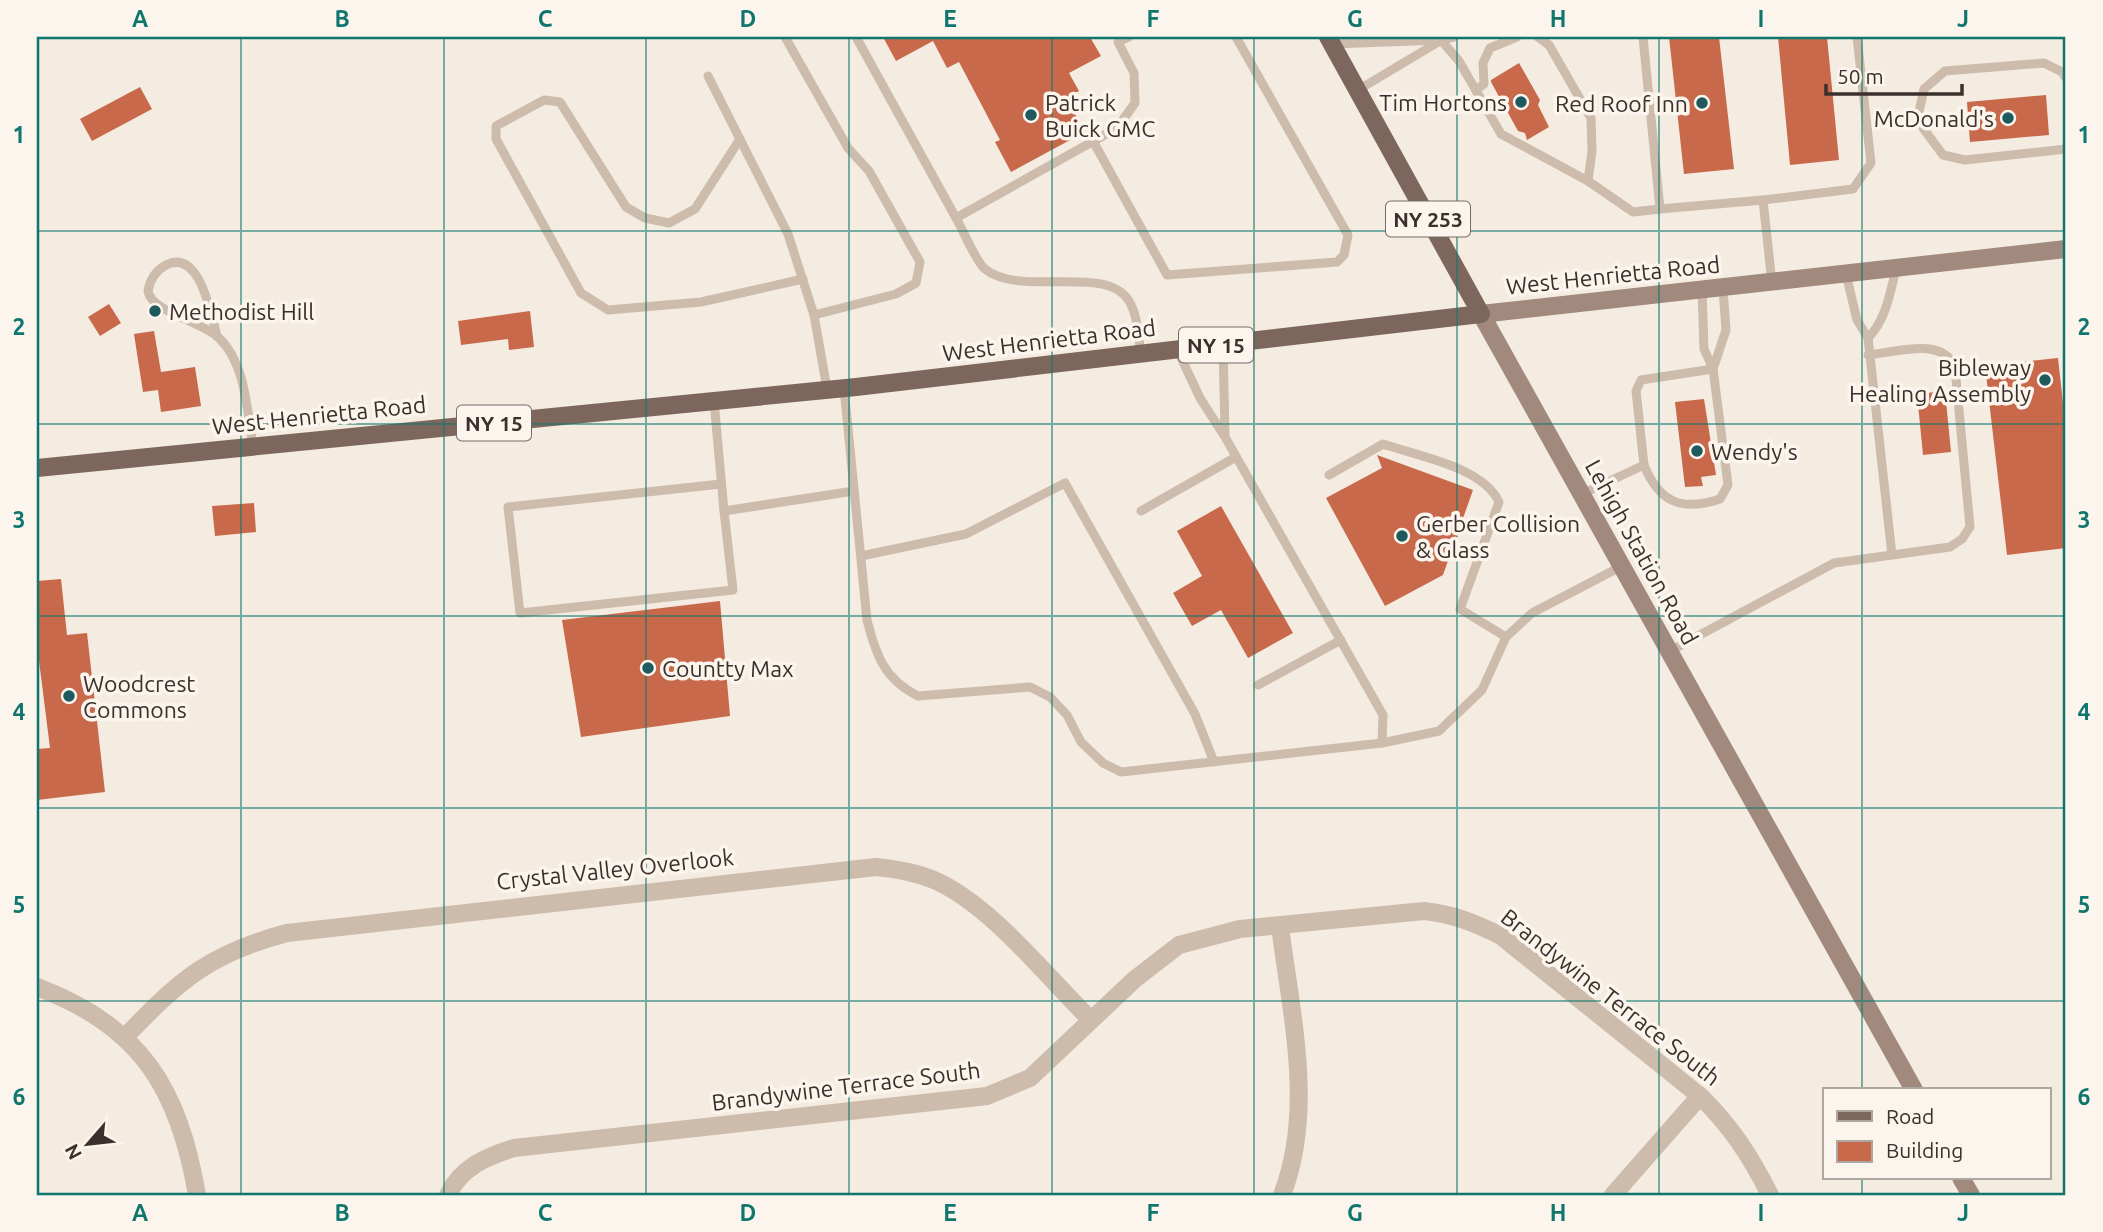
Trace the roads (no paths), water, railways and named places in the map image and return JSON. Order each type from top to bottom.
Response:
[{"type":"main road","name":"Lehigh Station Road","points":[[1330,41],[1481,314]]},
{"type":"main road","name":"West Henrietta Road","points":[[37,468],[835,389],[1481,314]]},
{"type":"street","name":"West Henrietta Road","points":[[1481,314],[2066,249]]},
{"type":"street","name":"Lehigh Station Road","points":[[1481,314],[1913,1088]]},
{"type":"street","name":"Crystal Valley Overlook","points":[[125,1037],[179,985],[220,955],[287,933],[876,867],[907,871],[934,880],[961,894],[986,914],[1091,1020]]},
{"type":"street","name":"Brandywine Terrace South","points":[[448,1195],[460,1175],[476,1162],[514,1148],[987,1096],[1030,1078],[1135,979],[1179,945],[1240,929],[1424,911],[1474,922],[1501,936],[1700,1096],[1733,1130],[1770,1195]]},
{"type":"street","points":[[1280,926],[1300,1094],[1294,1161],[1282,1195]]},
{"type":"street","points":[[37,987],[90,1012],[125,1037],[156,1075],[184,1132],[197,1195]]},
{"type":"street","points":[[1613,1195],[1700,1096]]},
{"type":"lane","points":[[785,37],[848,148],[869,171],[920,262],[916,283],[896,294],[814,315]]},
{"type":"lane","points":[[856,37],[984,269],[1013,281],[1102,283],[1121,292],[1129,300],[1136,318],[1140,354]]},
{"type":"lane","points":[[956,218],[1116,128],[1135,103],[1134,72],[1117,40],[1129,37]]},
{"type":"lane","points":[[1093,141],[1167,275],[1337,262],[1344,255],[1348,235],[1237,37]]},
{"type":"lane","points":[[1330,41],[1441,40],[1454,37]]},
{"type":"lane","points":[[1475,90],[1484,84],[1483,63],[1490,48],[1517,37]]},
{"type":"lane","points":[[1538,37],[1549,45],[1591,118],[1592,151],[1588,181]]},
{"type":"lane","points":[[1643,37],[1660,209]]},
{"type":"lane","points":[[1441,40],[1459,61],[1501,134],[1588,181],[1633,212],[1853,189],[1871,163],[1857,37]]},
{"type":"lane","points":[[1358,90],[1441,40]]},
{"type":"lane","points":[[2066,78],[2062,72],[2044,63],[1945,71],[1924,89],[1919,112],[1923,128],[1943,155],[1965,160],[2066,149]]},
{"type":"lane","points":[[708,76],[788,234],[803,279],[835,389],[854,491],[867,620],[877,658],[902,688],[918,696],[1030,687],[1050,697],[1068,715],[1081,742],[1103,763],[1121,772],[1382,743],[1439,731],[1455,719],[1482,690],[1506,637],[1532,613],[1622,566]]},
{"type":"lane","points":[[740,139],[695,209],[669,223],[645,218],[626,207],[560,102],[544,100],[496,126],[496,139],[581,293],[608,310],[701,302],[803,279]]},
{"type":"lane","points":[[1763,200],[1772,283]]},
{"type":"lane","points":[[217,336],[204,290],[191,268],[180,263],[168,264],[152,276],[148,291],[155,304],[202,325],[217,336],[230,352],[237,369],[253,446]]},
{"type":"lane","points":[[1868,338],[1877,329],[1884,312],[1896,269]]},
{"type":"lane","points":[[1846,274],[1857,320],[1868,338],[1892,555]]},
{"type":"lane","points":[[1713,369],[1726,330],[1723,288]]},
{"type":"lane","points":[[1702,290],[1704,349],[1713,369],[1728,485],[1725,493],[1712,502],[1685,504],[1671,501],[1653,486],[1644,465],[1636,391],[1641,380],[1713,369]]},
{"type":"lane","points":[[1223,344],[1225,437]]},
{"type":"lane","points":[[1670,652],[1834,563],[1950,547],[1962,539],[1970,527],[1955,368],[1951,356],[1939,348],[1868,355]]},
{"type":"lane","points":[[1177,349],[1200,398],[1225,437],[1383,715],[1382,743]]},
{"type":"lane","points":[[714,401],[733,590],[520,613],[508,507],[721,484]]},
{"type":"lane","points":[[1329,475],[1383,444],[1476,475],[1493,489],[1499,502],[1460,608],[1506,637]]},
{"type":"lane","points":[[1141,511],[1236,457]]},
{"type":"lane","points":[[1582,494],[1644,465]]},
{"type":"lane","points":[[861,556],[965,534],[1065,483],[1195,714],[1214,762]]},
{"type":"lane","points":[[724,511],[854,491]]},
{"type":"lane","points":[[1258,685],[1340,640]]},
{"type":"place","name":"Tim Hortons","points":[[1521,102]]},
{"type":"place","name":"Red Roof Inn","points":[[1702,103]]},
{"type":"place","name":"Patrick Buick GMC","points":[[1031,115]]},
{"type":"place","name":"McDonald's","points":[[2008,118]]},
{"type":"place","name":"Methodist Hill","points":[[155,311]]},
{"type":"place","name":"Bibleway Healing Assembly","points":[[2045,380]]},
{"type":"place","name":"Wendy's","points":[[1697,451]]},
{"type":"place","name":"Gerber Collision & Glass","points":[[1402,536]]},
{"type":"place","name":"Countty Max","points":[[648,668]]},
{"type":"place","name":"Woodcrest Commons","points":[[69,696]]}]
